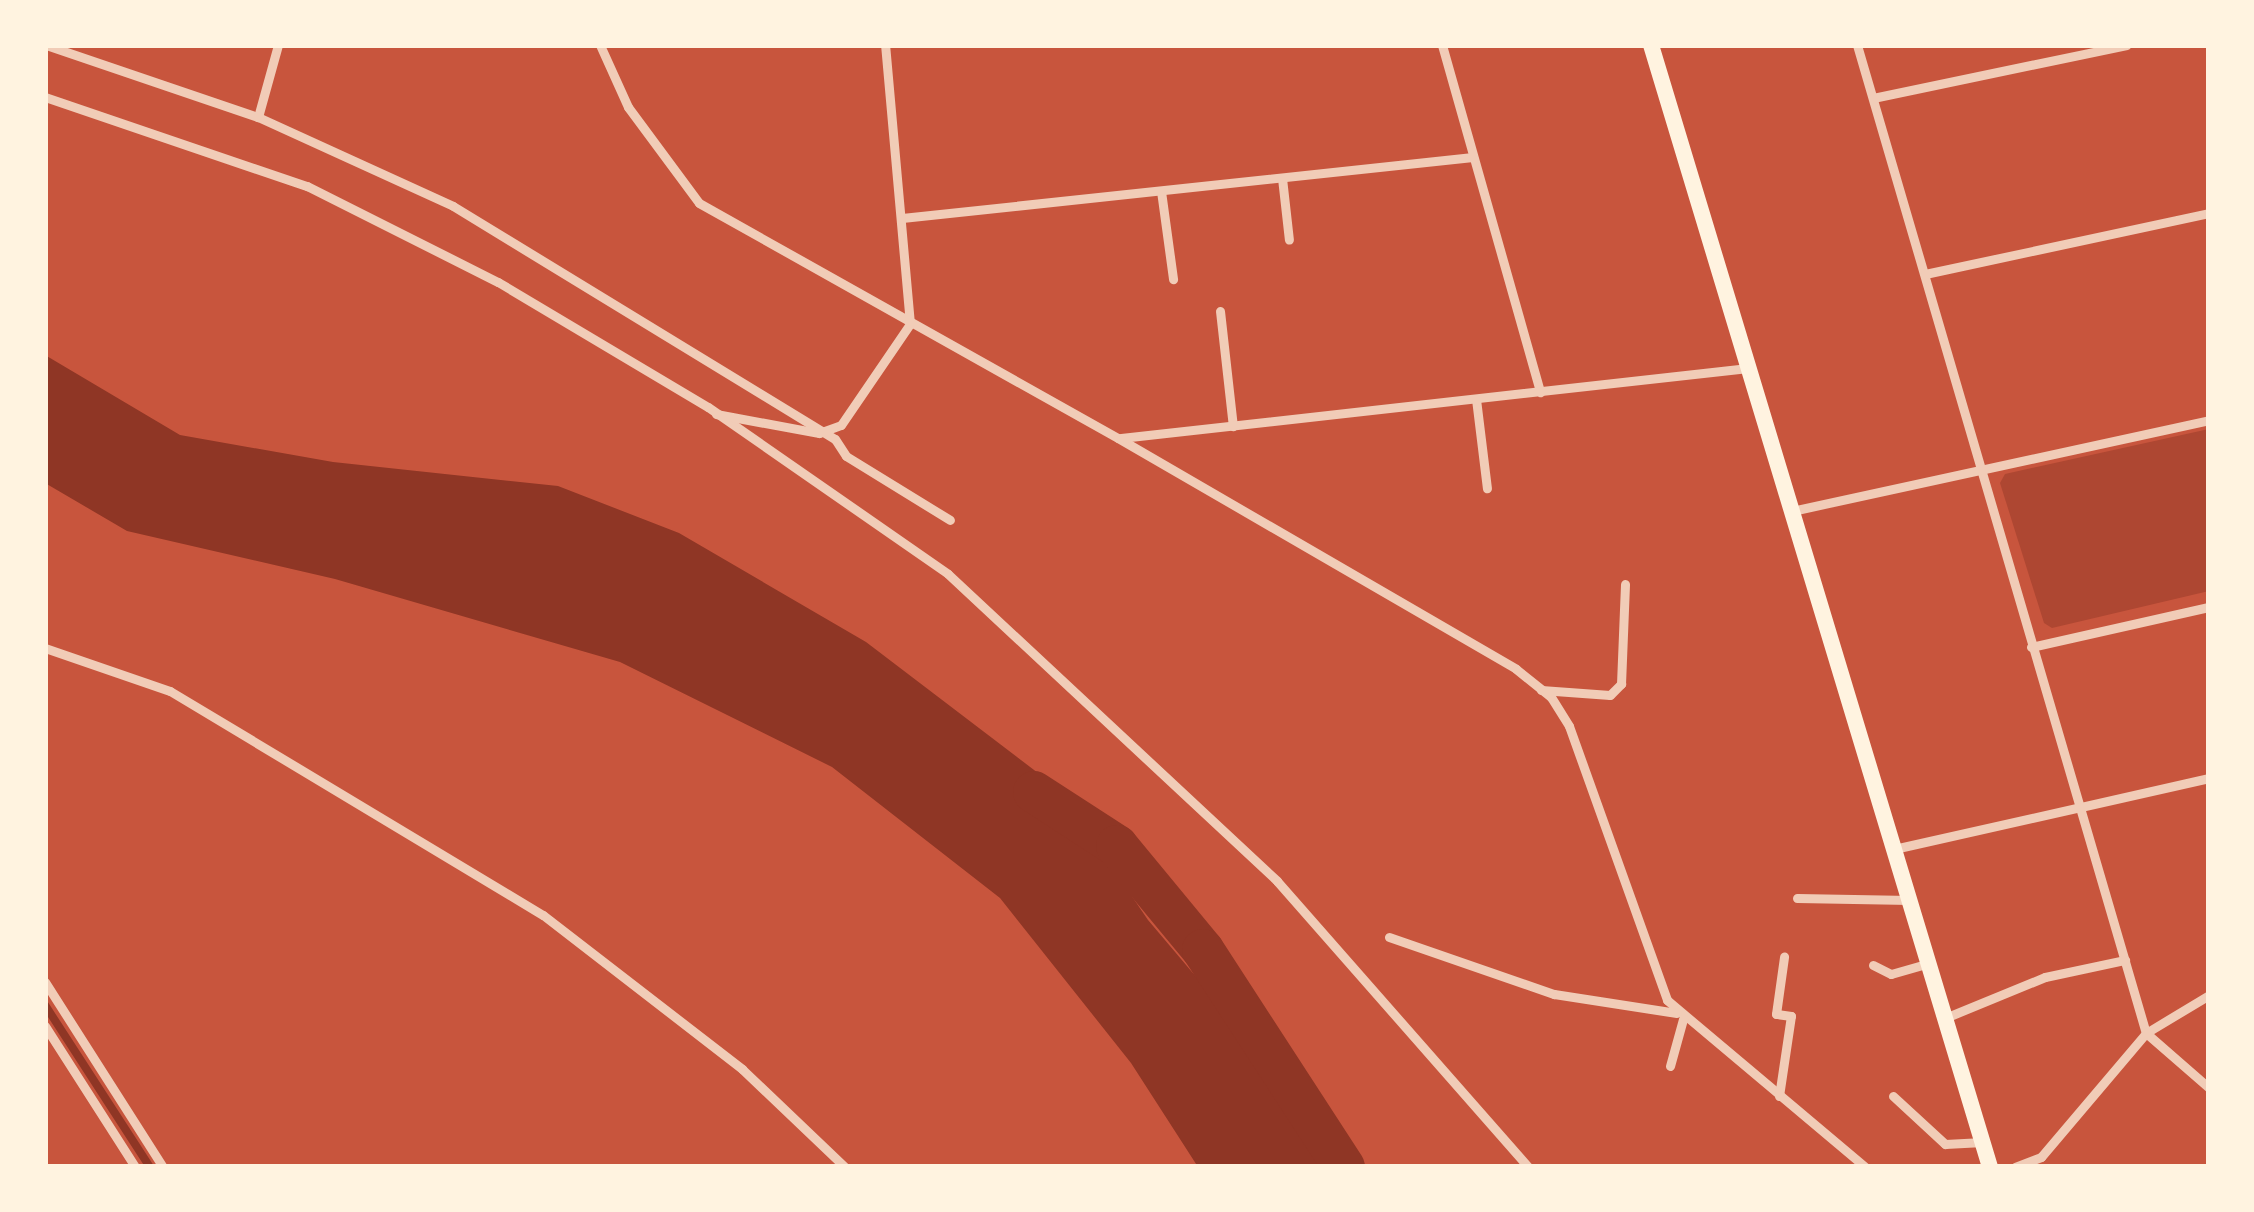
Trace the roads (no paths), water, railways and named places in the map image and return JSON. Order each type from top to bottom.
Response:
[{"type":"highway","points":[[1651,45],[1990,1167]]},
{"type":"street","points":[[46,45],[258,117],[453,206],[950,520]]},
{"type":"street","points":[[258,117],[278,45]]},
{"type":"street","points":[[601,45],[628,106],[699,203],[1118,438],[1541,689],[1569,726],[1680,1016],[1670,1066]]},
{"type":"street","points":[[716,413],[819,433],[851,417],[910,324],[885,45]]},
{"type":"street","points":[[1442,45],[1540,392]]},
{"type":"street","points":[[1857,45],[2146,1033],[2209,1088]]},
{"type":"street","points":[[1873,98],[2127,45]]},
{"type":"street","points":[[45,97],[307,186],[497,282],[716,413],[948,574],[1277,881],[1528,1167]]},
{"type":"street","points":[[902,218],[1473,157]]},
{"type":"street","points":[[1282,178],[1289,240]]},
{"type":"street","points":[[1161,190],[1173,280]]},
{"type":"street","points":[[1925,274],[2209,212]]},
{"type":"street","points":[[1220,311],[1233,426]]},
{"type":"street","points":[[1118,438],[1748,368]]},
{"type":"street","points":[[1476,399],[1487,488]]},
{"type":"street","points":[[1792,512],[2209,420]]},
{"type":"street","points":[[1541,689],[1610,695],[1621,684],[1624,584]]},
{"type":"street","points":[[2031,647],[2209,607]]},
{"type":"street","points":[[45,648],[170,691],[543,915],[742,1069],[845,1167]]},
{"type":"street","points":[[1894,849],[2209,778]]},
{"type":"street","points":[[1797,898],[1910,901]]},
{"type":"street","points":[[1389,937],[1554,994],[1680,1016],[1865,1167]]},
{"type":"street","points":[[1779,1096],[1790,1016],[1776,1014],[1784,957]]},
{"type":"street","points":[[1945,1018],[2045,976],[2125,960]]},
{"type":"street","points":[[1874,965],[1891,974],[1929,963]]},
{"type":"street","points":[[45,982],[163,1167]]},
{"type":"street","points":[[2015,1167],[2054,1144],[2146,1033],[2209,995]]},
{"type":"street","points":[[45,1026],[135,1167]]},
{"type":"street","points":[[1892,1096],[1945,1144],[1983,1142]]},
{"type":"waterway","points":[[1034,792],[1117,846],[1203,950],[1344,1167]]},
{"type":"waterway","points":[[45,1005],[150,1167]]}]
